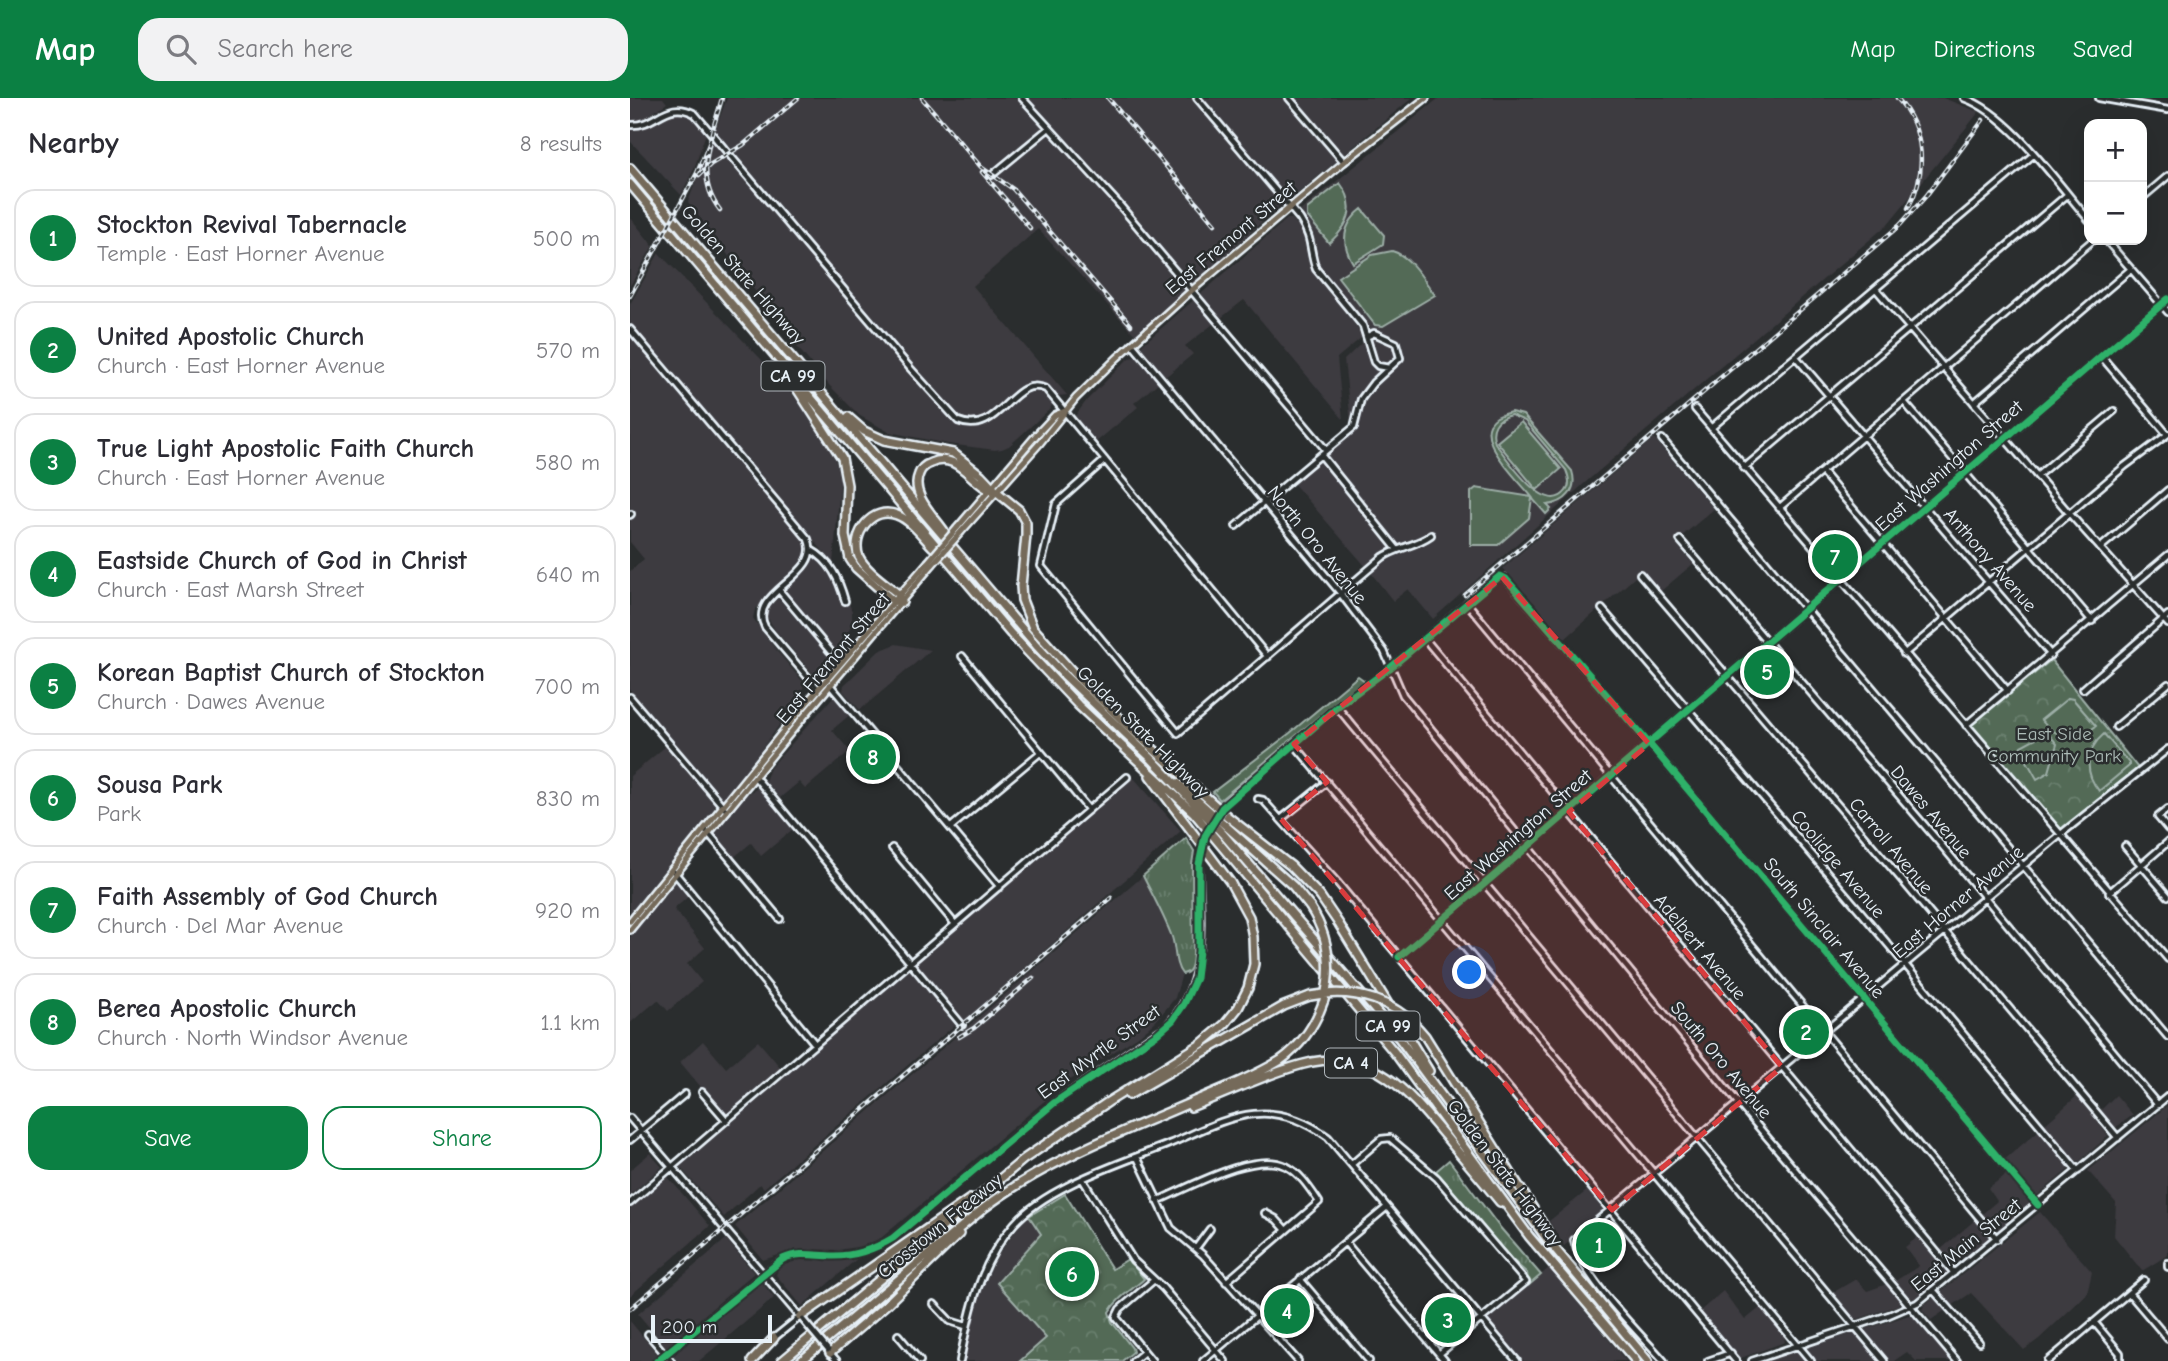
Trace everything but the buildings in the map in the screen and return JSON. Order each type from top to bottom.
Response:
[{"type":"highway","name":"Golden State Highway","points":[[630,168],[1054,665],[1223,834],[1399,1038],[1534,1222],[1648,1361]]},
{"type":"highway","name":"Golden State Highway","points":[[630,184],[1045,671],[1194,813],[1395,1053],[1529,1236],[1636,1361]]},
{"type":"highway","points":[[775,354],[842,458],[847,485],[845,536],[850,559],[856,568],[898,599]]},
{"type":"highway","points":[[809,379],[864,431],[884,440],[953,453],[992,489]]},
{"type":"highway","points":[[947,541],[946,533],[916,489],[921,469],[935,461],[949,461],[965,470],[1019,510],[1026,523],[1022,600],[1033,628],[1079,679],[1130,727],[1227,816],[1291,866],[1320,896],[1347,935],[1432,1076],[1431,1081]]},
{"type":"highway","points":[[898,599],[864,564],[858,553],[860,531],[868,521],[878,515],[887,513],[901,517],[946,561],[957,568]]},
{"type":"highway","points":[[1076,1124],[1218,1031],[1244,997],[1254,964],[1252,927],[1240,898],[1139,761]]},
{"type":"highway","points":[[1112,1138],[1282,1059],[1304,1038],[1317,1017],[1329,976],[1328,952],[1322,928],[1293,886],[1188,790],[1166,775]]},
{"type":"highway","points":[[1076,1124],[1284,1006],[1310,996],[1340,993],[1370,997],[1401,1013],[1425,1036],[1532,1210],[1590,1292]]},
{"type":"highway","name":"CA 4","points":[[1112,1138],[1298,1066],[1324,1061],[1356,1064],[1385,1075],[1407,1092],[1529,1236]]},
{"type":"highway","name":"Crosstown Freeway","points":[[782,1361],[1016,1166],[1076,1124]]},
{"type":"highway","name":"Crosstown Freeway","points":[[801,1361],[998,1198],[1049,1166],[1112,1138]]},
{"type":"highway","points":[[801,1318],[1016,1166]]},
{"type":"highway","points":[[829,1352],[888,1303],[998,1198]]},
{"type":"highway","points":[[752,1361],[774,1338]]},
{"type":"main road","name":"East Fremont Street","points":[[725,809],[755,777],[827,683],[898,599],[992,489],[1040,443],[1065,411],[1132,344],[1191,291],[1344,162],[1426,98]]},
{"type":"main road","name":"East Fremont Street","points":[[630,930],[818,689],[827,683]]},
{"type":"main road","name":"East Fremont Street","points":[[630,920],[674,872]]},
{"type":"street","points":[[1022,98],[1117,202],[1326,450]]},
{"type":"street","points":[[1197,98],[1308,232],[1313,260],[1321,277],[1363,326],[1374,362],[1378,366],[1390,368]]},
{"type":"street","points":[[1289,98],[1344,162]]},
{"type":"street","points":[[1964,98],[1995,115],[2084,214]]},
{"type":"street","points":[[2099,98],[2168,110]]},
{"type":"street","points":[[630,125],[645,123],[673,107],[684,108],[695,114],[958,421],[974,425],[986,422],[1024,390],[1033,386],[1046,389],[1268,657]]},
{"type":"street","points":[[992,175],[1049,128]]},
{"type":"street","points":[[1711,428],[2033,155]]},
{"type":"street","points":[[2147,194],[2168,176]]},
{"type":"street","points":[[1744,468],[2067,195]]},
{"type":"street","points":[[1779,508],[2086,245]]},
{"type":"street","points":[[2110,245],[2168,312]]},
{"type":"street","points":[[1974,402],[2131,269]]},
{"type":"street","points":[[1876,289],[2133,586],[2167,619],[2083,689]]},
{"type":"street","name":"East Washington Street","points":[[1399,957],[2168,299]]},
{"type":"street","points":[[1236,526],[1355,425],[1361,399],[1400,358],[1396,343],[1363,326]]},
{"type":"street","points":[[630,330],[804,533],[811,550],[820,555],[837,576],[845,601]]},
{"type":"street","points":[[1368,337],[1374,333]]},
{"type":"street","name":"North Oro Avenue","points":[[1132,344],[1341,594],[1384,651],[1402,695],[1466,773]]},
{"type":"street","points":[[1904,654],[2125,466],[2168,434],[2101,356]]},
{"type":"street","name":"Anthony Avenue","points":[[1796,357],[2051,655]]},
{"type":"street","points":[[1904,402],[2092,621]]},
{"type":"street","points":[[1695,409],[2168,959]]},
{"type":"street","points":[[2037,476],[2114,411]]},
{"type":"street","points":[[1662,439],[2168,1037]]},
{"type":"street","points":[[1321,455],[1395,548]]},
{"type":"street","points":[[1105,460],[1056,505],[1041,566],[1178,733],[1379,560],[1395,548],[1405,548],[1431,535]]},
{"type":"street","points":[[1822,472],[2008,691]]},
{"type":"street","points":[[2100,548],[2168,490]]},
{"type":"street","name":"Dawes Avenue","points":[[1680,540],[2158,1105]]},
{"type":"street","points":[[811,550],[807,562],[763,607],[762,622],[818,689]]},
{"type":"street","points":[[1966,725],[2168,555]]},
{"type":"street","name":"Carroll Avenue","points":[[1640,574],[2118,1138]]},
{"type":"street","name":"East Myrtle Street","points":[[657,1361],[777,1262],[794,1255],[849,1255],[891,1239],[1054,1104],[1165,1027],[1189,996],[1198,968],[1199,864],[1205,836],[1227,802],[1337,707],[1391,668],[1497,578],[1502,577]]},
{"type":"street","name":"South Sinclair Avenue","points":[[1502,577],[1649,744],[2038,1205]]},
{"type":"street","points":[[779,590],[830,650]]},
{"type":"street","points":[[1467,603],[1997,1239]]},
{"type":"street","name":"Coolidge Avenue","points":[[1602,609],[2078,1171]]},
{"type":"street","name":"Adelbert Avenue","points":[[1425,639],[1954,1273]]},
{"type":"street","points":[[962,656],[1089,810]]},
{"type":"street","points":[[827,683],[1000,887]]},
{"type":"street","points":[[2116,727],[2168,684]]},
{"type":"street","points":[[630,697],[725,809]]},
{"type":"street","points":[[1337,707],[1884,1361]]},
{"type":"street","points":[[1294,744],[1811,1361]]},
{"type":"street","name":"East Horner Avenue","points":[[1664,1361],[1592,1278],[1574,1240],[2061,834],[2168,749]]},
{"type":"street","points":[[951,827],[1041,751]]},
{"type":"street","name":"South Oro Avenue","points":[[1466,773],[1739,1104],[1957,1361]]},
{"type":"street","points":[[755,777],[962,1025]]},
{"type":"street","points":[[630,1203],[1127,777]]},
{"type":"street","points":[[1281,819],[1327,782]]},
{"type":"street","points":[[1258,799],[1264,800],[1337,882],[1735,1361]]},
{"type":"street","points":[[2168,809],[2158,817],[2168,829]]},
{"type":"street","points":[[707,831],[780,919]]},
{"type":"street","points":[[2109,892],[2168,842]]},
{"type":"street","points":[[2124,846],[2168,896]]},
{"type":"street","points":[[892,848],[956,924]]},
{"type":"street","points":[[674,872],[815,1044]]},
{"type":"street","points":[[702,1092],[726,1120]]},
{"type":"street","points":[[630,1140],[685,1094]]},
{"type":"street","name":"East Main Street","points":[[1752,1361],[1910,1307],[1997,1239],[2168,1096]]},
{"type":"street","points":[[960,1361],[971,1306],[985,1270],[1010,1228],[1038,1203],[1137,1157],[1233,1118],[1254,1114],[1292,1118],[1328,1137],[1517,1361]]},
{"type":"street","points":[[630,1118],[836,1361]]},
{"type":"street","points":[[1352,1164],[1381,1139],[1390,1138],[1437,1178],[1526,1282],[1439,1354]]},
{"type":"street","points":[[1137,1157],[1171,1228],[1196,1248],[1259,1314],[1298,1361]]},
{"type":"street","points":[[1157,1201],[1246,1164],[1267,1161],[1284,1165],[1294,1171],[1319,1202],[1226,1282]]},
{"type":"street","points":[[1083,1180],[1133,1260],[1225,1361]]},
{"type":"street","points":[[1203,1361],[1387,1207]]},
{"type":"street","points":[[1265,1213],[1276,1219],[1286,1230]]},
{"type":"street","points":[[1196,1248],[1210,1229]]},
{"type":"street","points":[[1345,1242],[1445,1361]]},
{"type":"street","points":[[1300,1279],[1369,1361]]},
{"type":"street","points":[[1152,1361],[1116,1317],[1120,1308],[1154,1280]]},
{"type":"street","points":[[2048,1361],[2144,1280]]},
{"type":"street","points":[[1933,1290],[1979,1342]]},
{"type":"street","points":[[2129,1293],[2168,1339]]},
{"type":"street","points":[[934,1304],[950,1321],[967,1326]]},
{"type":"street","points":[[747,1361],[801,1318]]},
{"type":"street","points":[[2094,1322],[2120,1353],[2120,1361]]},
{"type":"street","points":[[648,1334],[671,1361]]},
{"type":"street","points":[[898,1335],[920,1361]]},
{"type":"street","points":[[1133,1361],[1144,1352]]},
{"type":"street","points":[[1708,1361],[1731,1353]]},
{"type":"highlighted area","points":[[1502,577],[1649,744],[1569,812],[1782,1067],[1612,1210],[1281,819],[1327,782],[1294,744]]},
{"type":"shaded area","points":[[630,98],[663,98],[667,103],[642,120],[630,122]]},
{"type":"shaded area","points":[[727,98],[1194,98],[1282,204],[1136,336],[1038,229],[973,286],[1067,395],[1058,396],[1049,410],[1009,446],[1002,449],[948,444],[889,432],[860,416],[798,348],[688,202]]},
{"type":"shaded area","points":[[1201,98],[1412,98],[1290,200]]},
{"type":"shaded area","points":[[1439,98],[1943,98],[1979,112],[1887,225],[1586,482],[1433,619],[1408,589],[1393,601],[1293,483],[1352,432],[1344,360],[1372,333],[1322,272],[1313,233],[1302,218],[1301,210]]},
{"type":"shaded area","points":[[679,111],[692,118],[706,133],[694,169],[681,195],[630,141],[630,129],[638,129],[669,113]]},
{"type":"shaded area","points":[[630,217],[653,246],[630,286]]},
{"type":"shaded area","points":[[1287,219],[1292,219],[1303,231],[1310,266],[1361,333],[1361,338],[1337,358],[1343,419],[1244,300],[1185,346],[1193,354],[1134,403],[1138,407],[1095,443],[1075,416],[1087,400],[1129,358],[1136,357],[1142,345]]},
{"type":"shaded area","points":[[659,253],[784,383],[829,443],[841,476],[833,563],[630,323],[630,304]]},
{"type":"shaded area","points":[[630,334],[803,537],[806,551],[801,563],[755,610],[753,618],[804,683],[802,694],[738,787],[722,802],[630,690],[630,571],[644,559],[630,542]]},
{"type":"shaded area","points":[[1654,438],[1714,509],[1675,542],[1693,564],[1661,591],[1642,571],[1565,639],[1503,568]]},
{"type":"shaded area","points":[[816,557],[838,585],[842,599],[847,598],[852,611],[848,634],[835,651],[785,592]]},
{"type":"shaded area","points":[[778,598],[831,658],[819,674],[813,674],[775,630],[766,615],[768,608]]},
{"type":"shaded area","points":[[896,644],[931,650],[860,710],[843,691],[844,685],[879,651]]},
{"type":"shaded area","points":[[834,696],[852,713],[832,730],[850,751],[805,789],[799,782],[780,798],[765,781],[770,768]]},
{"type":"shaded area","points":[[666,746],[714,803],[715,808],[630,913],[630,776]]},
{"type":"shaded area","points":[[1133,777],[1181,831],[962,1023],[914,964]]},
{"type":"shaded area","points":[[759,787],[793,829],[761,856],[751,843],[733,858],[714,834],[746,795]]},
{"type":"shaded area","points":[[1143,876],[1167,926],[1177,966],[1182,974],[1175,998],[1156,1021],[1140,1035],[1067,1082],[881,1238],[862,1246],[839,1250],[797,1249],[763,1260],[735,1226]]},
{"type":"shaded area","points":[[675,880],[688,897],[674,909],[705,948],[687,964],[702,982],[668,1011],[658,1000],[630,1023],[630,937]]},
{"type":"shaded area","points":[[909,968],[955,1025],[764,1188],[760,1184],[724,1217],[679,1166],[681,1163]]},
{"type":"shaded area","points":[[703,1041],[726,1068],[758,1041],[781,1068],[725,1116],[680,1062]]},
{"type":"shaded area","points":[[2078,1095],[2108,1136],[2080,1161],[2074,1161],[2043,1126]]},
{"type":"shaded area","points":[[2116,1095],[2133,1115],[2115,1128],[2101,1110]]},
{"type":"shaded area","points":[[2168,1105],[2168,1255],[2142,1271],[2114,1236],[2116,1203],[2088,1171]]},
{"type":"shaded area","points":[[2038,1131],[2069,1165],[2069,1169],[2038,1195],[2034,1194],[2004,1160]]},
{"type":"shaded area","points":[[650,1153],[662,1167],[630,1195],[630,1170]]},
{"type":"shaded area","points":[[2007,1174],[2030,1199],[2031,1204],[2000,1229],[1993,1228],[1982,1214],[1997,1201],[1988,1188]]},
{"type":"shaded area","points":[[666,1177],[710,1226],[630,1296],[630,1208]]},
{"type":"shaded area","points":[[1589,1189],[1604,1212],[1564,1246],[1549,1221]]},
{"type":"shaded area","points":[[2040,1212],[2092,1272],[2087,1294],[2024,1350],[1971,1293],[1931,1320],[1922,1310],[1924,1305]]},
{"type":"shaded area","points":[[1029,1216],[1041,1234],[1046,1338],[1020,1361],[964,1361],[977,1301],[996,1258]]},
{"type":"shaded area","points":[[1976,1219],[1989,1238],[1954,1263],[1949,1262],[1940,1250]]},
{"type":"shaded area","points":[[1919,1236],[1948,1271],[1914,1299],[1895,1281],[1919,1266],[1905,1247]]},
{"type":"shaded area","points":[[726,1239],[754,1273],[666,1347],[638,1314]]},
{"type":"shaded area","points":[[858,1258],[802,1306],[776,1275],[779,1267],[799,1260],[839,1261]]},
{"type":"shaded area","points":[[1549,1268],[1626,1361],[1523,1361],[1488,1319]]},
{"type":"shaded area","points":[[1856,1279],[1867,1291],[1887,1284],[1900,1300],[1899,1305],[1852,1319],[1832,1293]]},
{"type":"shaded area","points":[[761,1281],[774,1298],[699,1361],[678,1361],[673,1356]]},
{"type":"shaded area","points":[[1723,1291],[1745,1320],[1761,1307],[1784,1336],[1785,1342],[1741,1358],[1737,1356],[1700,1311]]},
{"type":"shaded area","points":[[1909,1315],[1914,1317],[1951,1361],[1916,1361],[1907,1352],[1894,1361],[1765,1361]]},
{"type":"shaded area","points":[[630,1321],[658,1355],[650,1361],[630,1361]]},
{"type":"green space","points":[[1340,183],[1349,200],[1349,215],[1342,230],[1329,243],[1307,216],[1307,209]]},
{"type":"green space","points":[[1362,209],[1384,235],[1383,244],[1353,263],[1346,248],[1347,227]]},
{"type":"green space","points":[[1392,251],[1411,263],[1435,295],[1383,326],[1375,325],[1338,277],[1372,255]]},
{"type":"green space","points":[[1511,412],[1523,415],[1572,471],[1572,490],[1560,502],[1547,505],[1551,509],[1546,514],[1532,498],[1529,518],[1498,545],[1471,545],[1471,492],[1476,488],[1532,497],[1495,451],[1489,427],[1495,418]],"holes":[[[1511,415],[1525,421],[1566,470],[1569,486],[1557,497],[1548,497],[1537,492],[1517,472],[1495,443],[1494,429],[1498,421]]]},
{"type":"green space","points":[[1521,422],[1561,469],[1537,490],[1497,442]]},
{"type":"green space","name":"East Side Community Park","points":[[2051,660],[2138,768],[2061,829],[1970,726]]},
{"type":"green space","points":[[1358,676],[1365,681],[1337,701],[1220,800],[1213,792],[1290,733]]},
{"type":"green space","points":[[2068,698],[2073,699],[2096,726],[2082,734],[2067,736],[2053,731],[2041,720]]},
{"type":"green space","points":[[2047,732],[2057,744],[2049,772],[2037,779],[2020,749]]},
{"type":"green space","points":[[2104,734],[2129,766],[2099,791],[2091,777],[2089,762],[2093,747]]},
{"type":"green space","points":[[1186,838],[1194,851],[1193,954],[1190,969],[1182,974],[1176,961],[1172,937],[1143,876]]},
{"type":"green space","points":[[1449,1160],[1498,1225],[1541,1275],[1529,1285],[1527,1273],[1510,1258],[1436,1171]]},
{"type":"green space","points":[[1065,1194],[1112,1269],[1128,1259],[1144,1279],[1120,1298],[1109,1312],[1112,1322],[1132,1348],[1133,1352],[1122,1361],[1020,1361],[1046,1338],[997,1283],[1041,1234],[1029,1216]]},
{"type":"railway","points":[[720,210],[712,197],[706,169],[710,141],[722,98]]},
{"type":"railway","points":[[699,175],[711,164],[743,145],[798,98]]},
{"type":"railway","points":[[922,98],[981,167],[1013,189],[1131,325]]},
{"type":"railway","points":[[1108,98],[1215,224]]},
{"type":"railway","points":[[1897,98],[1913,123],[1920,151],[1919,180],[1908,208]]},
{"type":"railway","points":[[1465,595],[1900,225],[1926,196],[1983,120]]},
{"type":"railway","points":[[630,296],[697,173],[711,139]]},
{"type":"railway","points":[[982,172],[1030,228]]},
{"type":"railway","points":[[630,1309],[1111,898]]},
{"type":"railway","points":[[959,1037],[974,1028],[1033,978]]},
{"type":"cycle path","points":[[1399,957],[2168,299]]},
{"type":"cycle path","points":[[657,1361],[783,1259],[802,1255],[850,1255],[872,1249],[893,1238],[1054,1103],[1157,1034],[1173,1020],[1196,978],[1199,951],[1199,864],[1205,836],[1222,808],[1337,707],[1390,668],[1500,576],[1506,579],[1646,740],[2038,1205]]},
{"type":"place","name":"Faith Assembly of God Church","points":[[1835,557]]},
{"type":"place","name":"Korean Baptist Church of Stockton","points":[[1767,672]]},
{"type":"place","name":"Berea Apostolic Church","points":[[873,757]]},
{"type":"place","name":"United Apostolic Church","points":[[1806,1032]]},
{"type":"place","name":"Stockton Revival Tabernacle","points":[[1599,1245]]},
{"type":"place","name":"Sousa Park","points":[[1072,1274]]},
{"type":"place","name":"Eastside Church of God in Christ","points":[[1287,1311]]},
{"type":"place","name":"True Light Apostolic Faith Church","points":[[1448,1320]]}]
